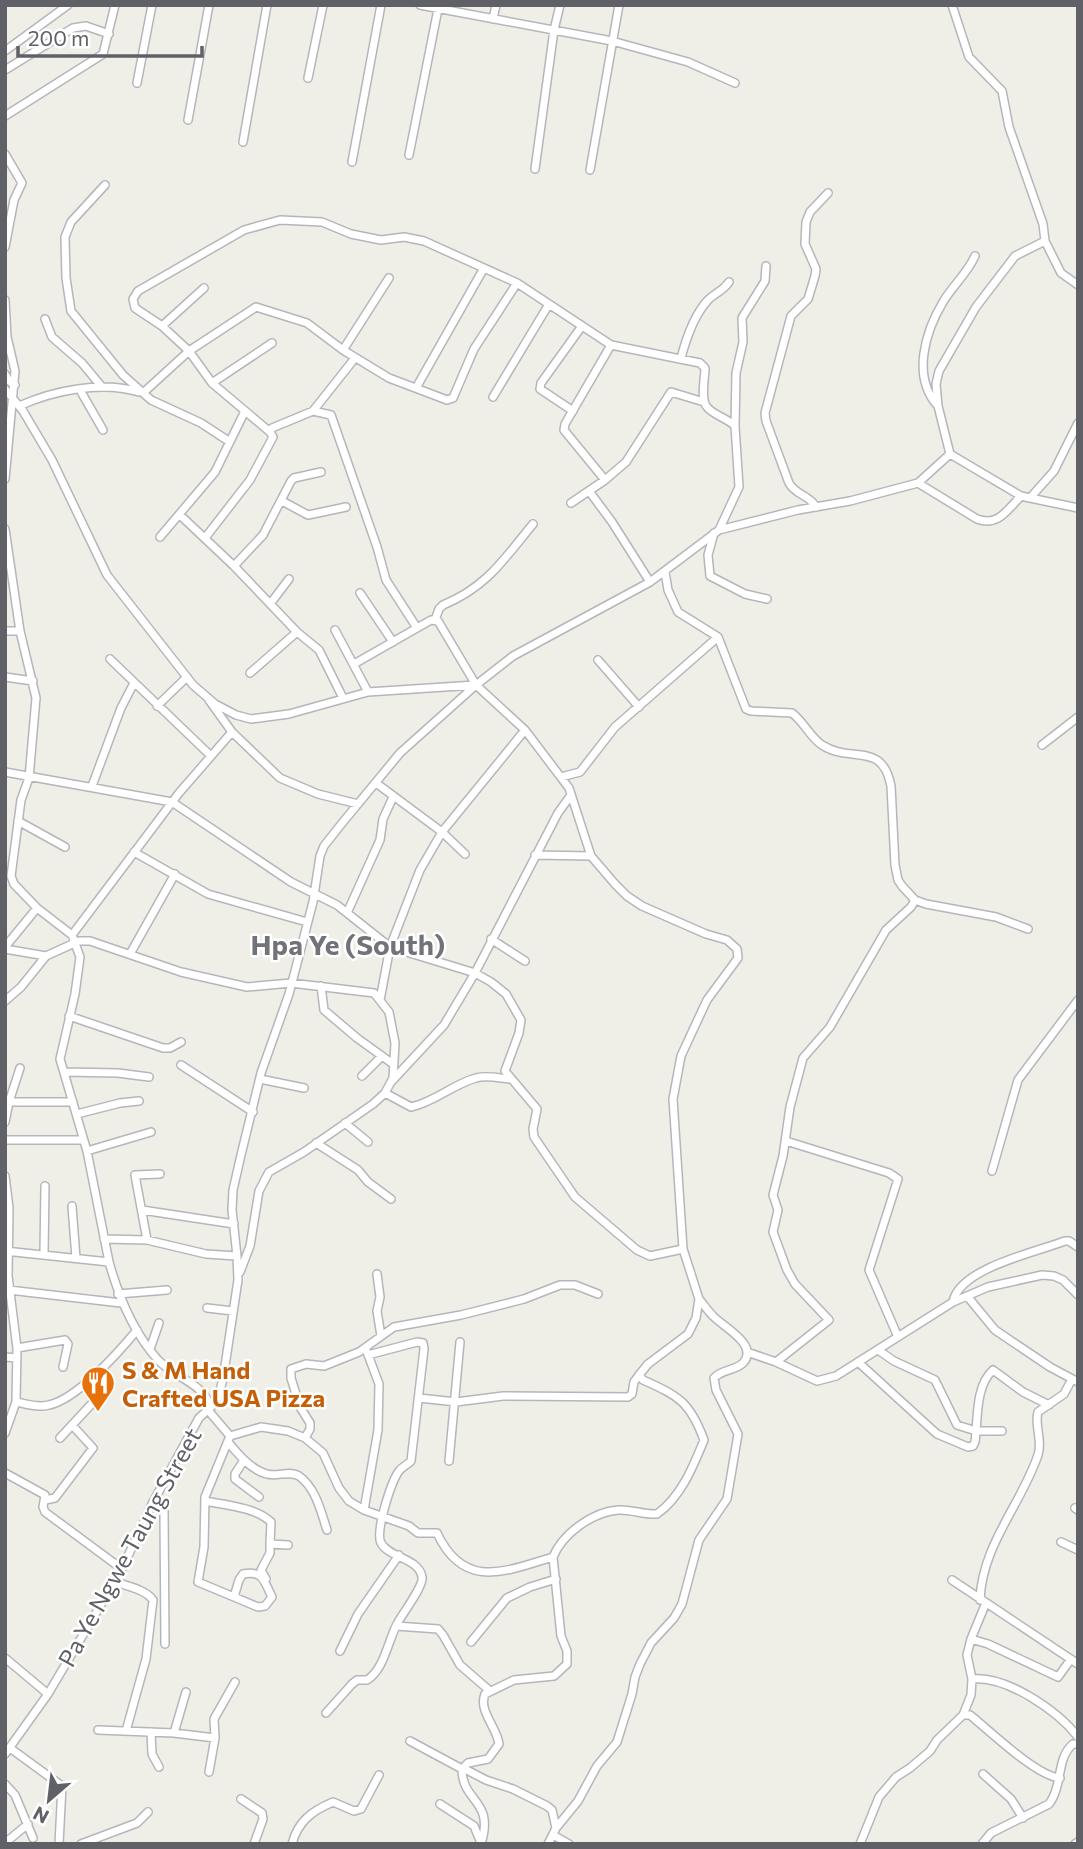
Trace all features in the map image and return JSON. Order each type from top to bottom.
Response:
[{"type":"street","points":[[5,51],[68,5]]},
{"type":"street","points":[[5,116],[103,54],[116,5]]},
{"type":"street","points":[[137,83],[152,5]]},
{"type":"street","points":[[188,120],[209,5]]},
{"type":"street","points":[[243,142],[267,5]]},
{"type":"street","points":[[309,78],[323,5]]},
{"type":"street","points":[[352,162],[381,5]]},
{"type":"street","points":[[419,5],[612,41],[688,62],[735,83]]},
{"type":"street","points":[[493,19],[496,5]]},
{"type":"street","points":[[535,170],[554,30],[560,5]]},
{"type":"street","points":[[590,170],[619,5]]},
{"type":"street","points":[[952,5],[969,57],[1002,91],[1009,128],[1044,224],[1045,241],[1061,273],[1078,285]]},
{"type":"street","points":[[409,155],[438,9]]},
{"type":"street","points":[[5,69],[73,28],[86,26],[109,34]]},
{"type":"street","points":[[5,154],[22,183],[11,212],[5,247]]},
{"type":"street","points":[[105,185],[67,229],[66,278],[71,311],[122,375],[143,393],[162,406],[201,423],[230,442]]},
{"type":"street","points":[[816,508],[813,501],[793,489],[789,483],[765,412],[791,316],[808,299],[815,276],[816,269],[805,244],[806,222],[810,212],[828,193]]},
{"type":"street","points":[[205,538],[250,480],[272,436],[212,383],[189,351],[162,326],[135,308],[133,299],[138,291],[244,230],[280,220],[322,222],[351,234],[380,240],[404,237],[424,242],[517,283],[611,345],[700,363],[705,368],[704,402],[707,407],[727,418],[735,426]]},
{"type":"street","points":[[1045,241],[1015,256],[976,307],[939,371],[936,384],[938,406],[950,454],[1021,496],[1078,508]]},
{"type":"street","points":[[938,406],[927,394],[922,369],[930,327],[944,300],[969,270],[975,256]]},
{"type":"street","points":[[766,266],[765,281],[742,318],[743,342],[736,373],[735,426],[739,487],[708,555],[710,576],[745,594],[767,599]]},
{"type":"street","points":[[416,388],[484,268]]},
{"type":"street","points":[[343,350],[389,278]]},
{"type":"street","points":[[681,358],[702,308],[710,297],[724,290],[729,282]]},
{"type":"street","points":[[143,393],[189,351],[256,307],[307,323],[343,350],[389,378],[441,398],[453,398],[474,349],[517,283]]},
{"type":"street","points":[[162,326],[204,288]]},
{"type":"street","points":[[5,300],[5,321],[15,371],[14,397],[8,411],[5,479]]},
{"type":"street","points":[[493,397],[549,304]]},
{"type":"street","points":[[45,319],[52,337],[82,363],[102,387]]},
{"type":"street","points":[[573,411],[540,388],[582,326]]},
{"type":"street","points":[[212,383],[272,343]]},
{"type":"street","points":[[605,480],[567,435],[565,424],[611,345]]},
{"type":"street","points":[[313,411],[355,358]]},
{"type":"street","points":[[5,374],[15,385]]},
{"type":"street","points":[[19,406],[45,395],[102,387],[124,387],[143,393]]},
{"type":"street","points":[[5,389],[14,397],[52,460],[107,575],[187,677],[208,698],[236,715],[251,719],[289,715],[368,692],[476,685]]},
{"type":"street","points":[[80,390],[103,430]]},
{"type":"street","points":[[571,503],[626,462],[671,392],[704,402]]},
{"type":"street","points":[[160,537],[215,472],[245,411]]},
{"type":"street","points":[[270,432],[272,428],[290,419],[313,411],[331,415],[386,580],[417,628]]},
{"type":"street","points":[[1030,498],[1054,471],[1078,424]]},
{"type":"street","points":[[327,1530],[314,1493],[299,1476],[267,1474],[244,1460],[209,1408],[217,1401],[223,1379],[237,1279],[233,1190],[260,1079],[291,984],[324,846],[400,753],[513,656],[650,582],[717,532],[918,483],[950,454]]},
{"type":"street","points":[[234,566],[263,536],[294,478],[321,472]]},
{"type":"street","points":[[918,483],[986,523],[999,519],[1021,496]]},
{"type":"street","points":[[589,491],[650,582]]},
{"type":"street","points":[[282,501],[308,515],[346,507]]},
{"type":"street","points":[[180,515],[234,566],[297,632],[319,650],[343,698]]},
{"type":"street","points":[[354,664],[435,620],[439,608],[476,589],[533,524]]},
{"type":"street","points":[[5,529],[8,565],[20,631],[36,698],[29,778],[21,800],[8,869],[14,884],[74,940],[90,941],[181,972],[247,987],[291,984],[374,993],[389,1012],[395,1043],[393,1077],[386,1089]]},
{"type":"street","points":[[665,572],[668,590],[678,612],[719,637],[746,709],[792,713],[820,744],[833,751],[868,754],[882,764],[889,774],[891,786],[898,880],[915,900],[968,914],[996,917],[1028,929]]},
{"type":"street","points":[[270,604],[289,579]]},
{"type":"street","points":[[360,593],[393,642]]},
{"type":"street","points":[[435,620],[476,685],[524,730],[561,777],[571,795],[592,856],[621,890],[642,906],[727,940],[737,948],[738,958],[707,1000],[681,1056],[673,1098],[683,1249],[699,1299],[714,1318],[740,1338],[747,1352],[817,1381],[836,1376],[953,1302],[988,1287],[1042,1275],[1063,1280],[1078,1294]]},
{"type":"street","points":[[335,630],[368,692]]},
{"type":"street","points":[[5,631],[20,631]]},
{"type":"street","points":[[250,673],[297,632]]},
{"type":"street","points":[[561,777],[580,772],[615,727],[719,637]]},
{"type":"street","points":[[110,659],[211,756]]},
{"type":"street","points":[[598,660],[639,707]]},
{"type":"street","points":[[5,677],[33,681]]},
{"type":"street","points":[[157,706],[187,677]]},
{"type":"street","points":[[92,786],[121,708],[134,683]]},
{"type":"street","points":[[208,698],[211,706],[232,732],[280,778],[318,794],[358,804]]},
{"type":"street","points":[[1042,745],[1078,718]]},
{"type":"street","points":[[380,1000],[390,947],[420,870],[442,832],[524,730]]},
{"type":"street","points":[[5,1001],[21,987],[46,956],[74,940],[134,852],[172,802],[232,732]]},
{"type":"street","points":[[5,772],[172,802],[291,882],[337,905],[390,947],[475,973],[506,994],[521,1020],[505,1071],[537,1109],[534,1137],[575,1197],[644,1253],[656,1256],[683,1249]]},
{"type":"street","points":[[376,783],[442,832],[465,855]]},
{"type":"street","points":[[237,1279],[250,1246],[259,1191],[270,1172],[373,1104],[444,1025],[475,973],[558,813],[571,795]]},
{"type":"street","points":[[347,913],[380,840],[383,819],[393,797]]},
{"type":"street","points":[[18,821],[65,846]]},
{"type":"street","points":[[134,852],[208,894],[307,922]]},
{"type":"street","points":[[535,855],[592,856]]},
{"type":"street","points":[[130,954],[175,874]]},
{"type":"street","points":[[776,1362],[829,1320],[795,1284],[773,1233],[778,1210],[773,1195],[786,1141],[790,1107],[803,1058],[830,1027],[886,930],[915,900]]},
{"type":"street","points":[[37,908],[5,948],[46,956]]},
{"type":"street","points":[[491,939],[525,961]]},
{"type":"street","name":"Pa Ye Ngwe Taung Street","points":[[7,1751],[48,1694],[122,1569],[152,1504],[199,1418],[209,1408],[207,1398],[199,1388],[170,1370],[150,1349],[117,1294],[87,1151],[60,1059],[78,975],[80,957],[74,940]]},
{"type":"street","points":[[321,986],[324,1010],[393,1064]]},
{"type":"street","points":[[992,1171],[1018,1080],[1078,1000]]},
{"type":"street","points":[[69,1016],[163,1048],[170,1048],[181,1042]]},
{"type":"street","points":[[362,1076],[382,1056]]},
{"type":"street","points":[[181,1065],[253,1112]]},
{"type":"street","points":[[5,1122],[20,1069]]},
{"type":"street","points":[[64,1072],[118,1073],[149,1077]]},
{"type":"street","points":[[386,1089],[411,1107],[422,1105],[460,1084],[480,1077],[509,1079]]},
{"type":"street","points":[[260,1079],[304,1088]]},
{"type":"street","points":[[77,1114],[139,1101]]},
{"type":"street","points":[[9,1102],[73,1102]]},
{"type":"street","points":[[345,1124],[368,1142]]},
{"type":"street","points":[[87,1151],[151,1132]]},
{"type":"street","points":[[5,1140],[83,1140]]},
{"type":"street","points":[[786,1141],[897,1177],[869,1270],[898,1337]]},
{"type":"street","points":[[316,1143],[358,1170],[368,1182],[391,1199]]},
{"type":"street","points":[[147,1240],[135,1175],[160,1174]]},
{"type":"street","points":[[5,1176],[9,1315],[18,1348],[16,1402],[5,1433]]},
{"type":"street","points":[[44,1253],[46,1186]]},
{"type":"street","points":[[72,1206],[75,1258]]},
{"type":"street","points":[[142,1210],[234,1224]]},
{"type":"street","points":[[104,1239],[147,1240],[206,1254],[237,1256]]},
{"type":"street","points":[[953,1302],[958,1289],[979,1273],[1020,1254],[1065,1241],[1078,1247]]},
{"type":"street","points":[[7,1251],[109,1262]]},
{"type":"street","points":[[377,1274],[380,1297],[377,1311],[381,1336]]},
{"type":"street","points":[[366,1352],[381,1336],[394,1328],[524,1299],[560,1285],[575,1285],[598,1294]]},
{"type":"street","points":[[9,1290],[121,1303]]},
{"type":"street","points":[[117,1294],[167,1290]]},
{"type":"street","points":[[860,1844],[879,1797],[896,1777],[930,1751],[937,1740],[963,1715],[971,1695],[972,1679],[967,1655],[983,1602],[984,1571],[994,1541],[1023,1492],[1039,1452],[1041,1440],[1038,1412],[1064,1394],[1075,1381],[1049,1367],[995,1330],[967,1296]]},
{"type":"street","points":[[419,1398],[456,1402],[503,1396],[628,1397],[632,1394],[635,1378],[648,1364],[688,1334],[693,1327],[699,1299]]},
{"type":"street","points":[[207,1308],[233,1311]]},
{"type":"street","points":[[150,1349],[159,1323]]},
{"type":"street","points":[[16,1402],[36,1406],[50,1405],[62,1399],[119,1352],[137,1329]]},
{"type":"street","points":[[18,1348],[65,1340],[68,1344],[62,1367]]},
{"type":"street","points":[[449,1461],[460,1342]]},
{"type":"street","points":[[305,1438],[310,1423],[300,1407],[291,1370],[306,1364],[324,1366],[366,1352],[423,1343],[411,1461],[400,1469],[381,1516],[381,1543],[416,1567],[423,1578],[422,1583],[396,1626],[372,1678],[367,1681],[357,1680],[326,1713]]},
{"type":"street","points":[[878,1350],[894,1362],[931,1376],[953,1421],[965,1429],[1002,1432]]},
{"type":"street","points":[[364,1510],[377,1430],[379,1384],[366,1352]]},
{"type":"street","points":[[548,1844],[578,1801],[597,1766],[617,1742],[640,1664],[651,1643],[674,1618],[682,1604],[699,1540],[727,1499],[738,1434],[716,1390],[714,1378],[744,1361],[747,1352]]},
{"type":"street","points":[[5,1357],[17,1358]]},
{"type":"street","points":[[858,1362],[937,1434],[968,1447],[973,1446],[981,1391],[993,1370],[1023,1392],[1049,1405]]},
{"type":"street","points":[[60,1438],[101,1391],[94,1375]]},
{"type":"street","points":[[481,1844],[486,1816],[462,1777],[463,1768],[468,1762],[488,1759],[499,1744],[498,1733],[485,1712],[482,1701],[485,1694],[514,1680],[554,1676],[567,1664],[567,1651],[561,1636],[553,1557],[557,1547],[594,1515],[620,1510],[657,1514],[671,1504],[691,1472],[704,1440],[689,1409],[676,1395],[643,1380],[639,1375]]},
{"type":"street","points":[[45,1500],[55,1498],[93,1448],[72,1425]]},
{"type":"street","points":[[234,1597],[243,1574],[252,1573],[261,1576],[272,1597],[265,1606],[258,1607],[234,1597],[198,1582],[204,1547],[205,1501],[229,1439],[261,1427],[288,1430],[305,1438],[323,1453],[339,1488],[349,1501],[364,1510],[410,1526],[418,1533],[437,1533],[455,1560],[477,1571],[500,1573],[553,1557]]},
{"type":"street","points":[[244,1460],[235,1474],[235,1479],[259,1497]]},
{"type":"street","points":[[5,1474],[44,1495],[45,1513],[122,1569]]},
{"type":"street","points":[[205,1501],[243,1509],[271,1522],[270,1553],[261,1570],[274,1591]]},
{"type":"street","points":[[152,1504],[164,1511],[165,1644]]},
{"type":"street","points":[[1061,1542],[1078,1550]]},
{"type":"street","points":[[270,1544],[288,1545]]},
{"type":"street","points":[[340,1651],[358,1614],[399,1555]]},
{"type":"street","points":[[471,1642],[507,1598],[556,1579]]},
{"type":"street","points":[[952,1580],[1078,1664]]},
{"type":"street","points":[[113,1581],[145,1592],[151,1595],[153,1600],[146,1659],[126,1731]]},
{"type":"street","points":[[396,1626],[438,1629],[460,1665],[490,1691]]},
{"type":"street","points":[[971,1639],[988,1644],[1058,1677],[1071,1659]]},
{"type":"street","points":[[5,1658],[48,1694]]},
{"type":"street","points":[[972,1679],[985,1678],[1005,1685],[1052,1709],[1078,1737]]},
{"type":"street","points":[[209,1772],[215,1738],[214,1720],[235,1682]]},
{"type":"street","points":[[174,1733],[186,1692]]},
{"type":"street","points":[[963,1715],[970,1715],[1025,1760],[1060,1778]]},
{"type":"street","points":[[98,1730],[174,1733],[215,1738]]},
{"type":"street","points":[[151,1732],[152,1754],[159,1767]]},
{"type":"street","points":[[410,1741],[486,1780],[513,1789],[547,1806],[552,1810],[555,1832],[569,1844]]},
{"type":"street","points":[[984,1843],[991,1833],[1049,1804],[1055,1796],[1066,1749],[1078,1744]]},
{"type":"street","points":[[7,1751],[62,1786],[59,1844]]},
{"type":"street","points":[[983,1774],[1011,1798],[1023,1818]]},
{"type":"street","points":[[292,1844],[299,1825],[307,1815],[324,1805],[333,1801],[354,1811],[361,1809],[379,1775]]},
{"type":"street","points":[[5,1784],[15,1796],[33,1839]]},
{"type":"street","points":[[241,1799],[262,1813],[263,1819],[254,1844]]},
{"type":"street","points":[[440,1804],[474,1826],[481,1844]]},
{"type":"street","points":[[81,1844],[137,1823],[148,1812]]},
{"type":"street","points":[[5,1843],[28,1824]]},
{"type":"place","name":"S & M Hand Crafted USA Pizza","points":[[98,1413]]},
{"type":"district","name":"Hpa Ye (South)","points":[[348,944]]}]
